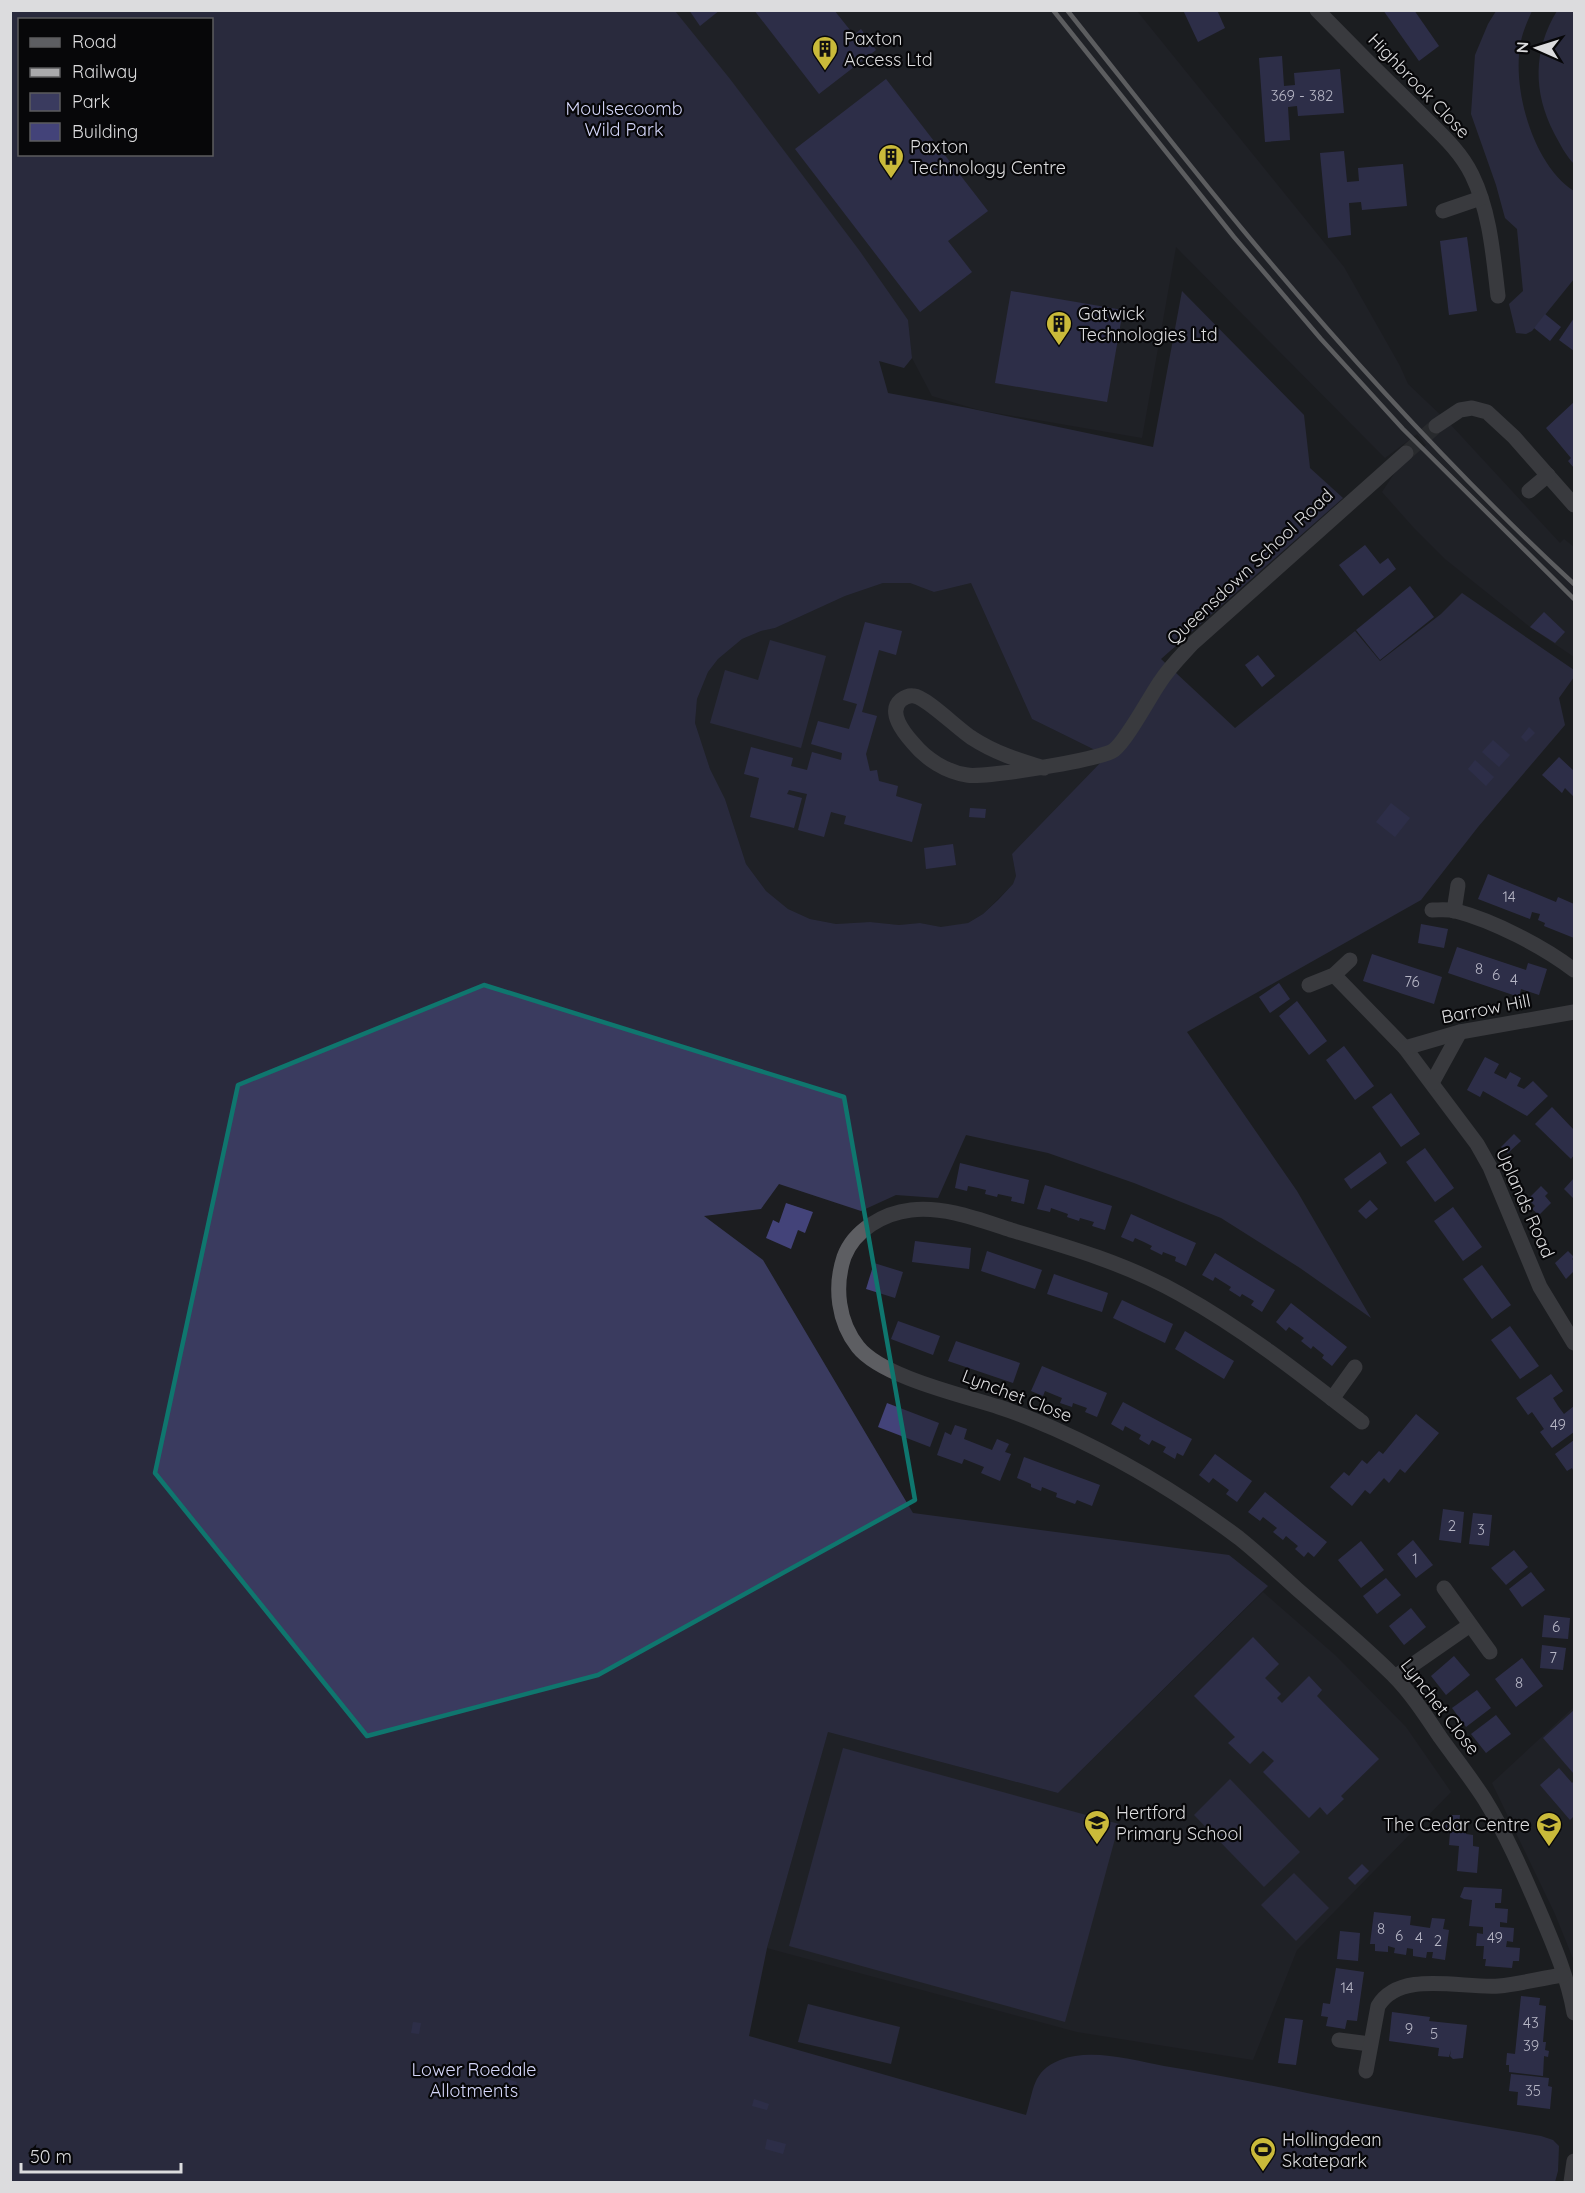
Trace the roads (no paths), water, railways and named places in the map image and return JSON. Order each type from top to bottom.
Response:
[{"type":"street","name":"Highbrook Close","points":[[1317,10],[1455,150],[1469,170],[1481,198],[1492,239],[1498,296]]},
{"type":"street","points":[[1443,211],[1481,198]]},
{"type":"street","points":[[1436,426],[1460,410],[1472,408],[1487,412],[1514,437],[1575,505]]},
{"type":"street","name":"Queensdown School Road","points":[[1044,768],[1018,761],[984,745],[920,698],[909,696],[903,698],[896,708],[899,722],[915,746],[930,760],[953,771],[974,776],[1044,768],[1100,756],[1115,749],[1162,679],[1192,644],[1406,453]]},
{"type":"street","points":[[1529,491],[1548,475]]},
{"type":"street","points":[[1454,911],[1458,885]]},
{"type":"street","points":[[1432,910],[1454,911],[1489,924],[1544,949],[1575,970]]},
{"type":"street","points":[[1309,985],[1334,975],[1350,960]]},
{"type":"street","name":"Uplands Road","points":[[1334,975],[1405,1048],[1477,1144],[1490,1167],[1540,1287],[1575,1343]]},
{"type":"street","name":"Barrow Hill","points":[[1405,1048],[1460,1032],[1575,1012]]},
{"type":"street","points":[[1432,1083],[1460,1032]]},
{"type":"street","name":"Lynchet Close","points":[[1362,1422],[1247,1335],[1188,1298],[1139,1273],[1087,1253],[959,1215],[927,1209],[908,1210],[886,1216],[873,1223],[853,1241],[847,1249],[840,1269],[839,1295],[843,1319],[859,1348],[868,1356],[906,1376],[1005,1409],[1055,1429],[1145,1474],[1241,1540],[1395,1677],[1484,1799],[1516,1858],[1554,1946],[1575,2013]]},
{"type":"street","points":[[1332,1399],[1355,1367]]},
{"type":"street","points":[[1444,1588],[1490,1652]]},
{"type":"street","points":[[1395,1677],[1470,1625]]},
{"type":"street","points":[[1366,2071],[1378,2006],[1383,1998],[1399,1988],[1418,1984],[1500,1986],[1563,1975]]},
{"type":"street","points":[[1339,2040],[1370,2044]]},
{"type":"street","points":[[1571,2182],[1575,2160]]},
{"type":"tunnel","points":[[1406,453],[1436,426]]},
{"type":"railway","points":[[1053,10],[1234,237],[1321,339],[1403,429],[1574,599]]},
{"type":"railway","points":[[1067,10],[1221,203],[1362,368],[1487,500],[1574,584]]},
{"type":"place","name":"Paxton Access Ltd","points":[[825,72]]},
{"type":"place","name":"Paxton Technology Centre","points":[[891,180]]},
{"type":"place","name":"Gatwick Technologies Ltd","points":[[1059,347]]},
{"type":"place","name":"Hertford Primary School","points":[[1097,1846]]},
{"type":"place","name":"The Cedar Centre","points":[[1549,1848]]},
{"type":"place","name":"Hollingdean Skatepark","points":[[1263,2173]]},
{"type":"park label","name":"Moulsecoomb Wild Park","points":[[624,119]]},
{"type":"park label","name":"Lower Roedale Allotments","points":[[474,2080]]}]
